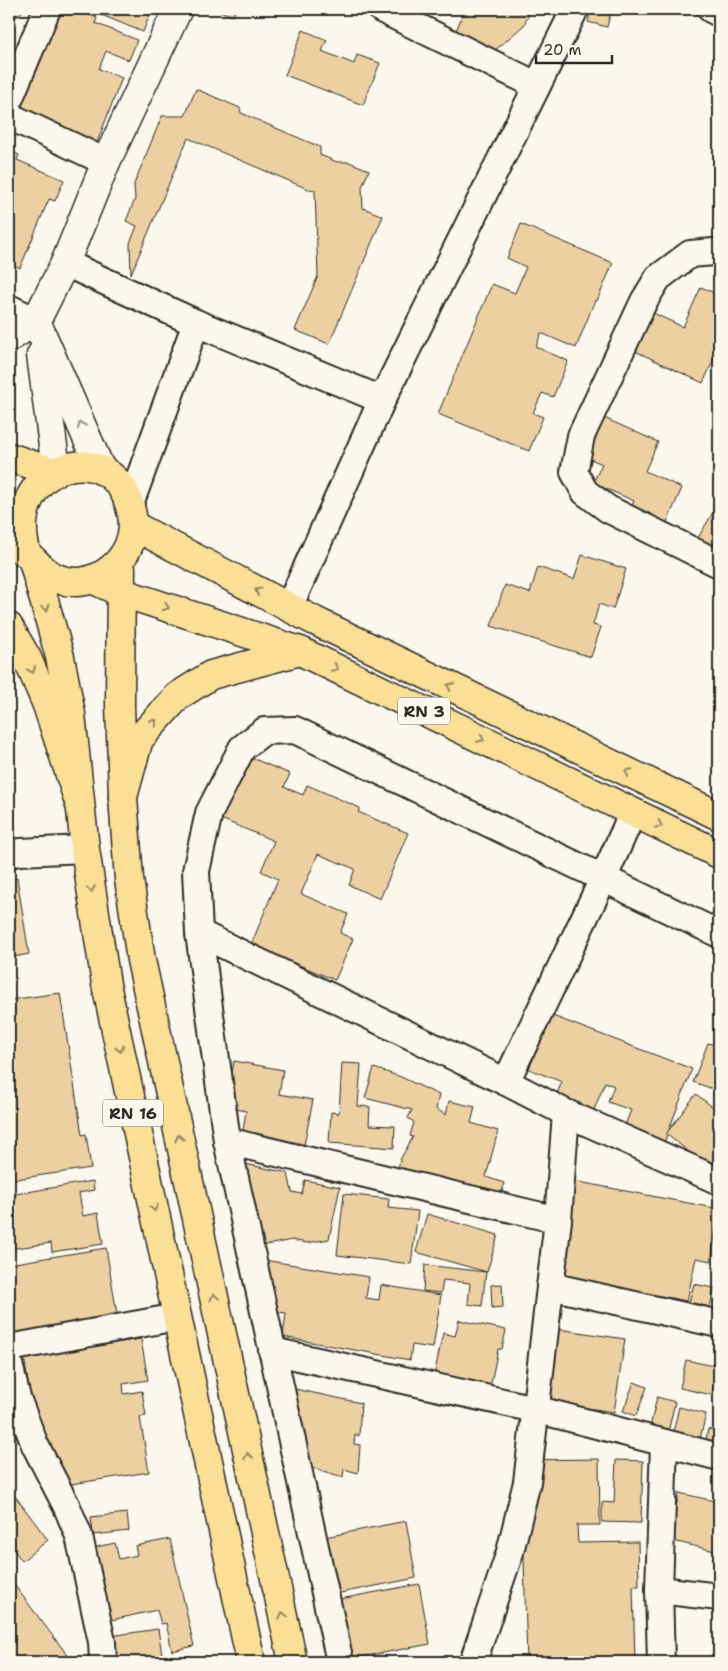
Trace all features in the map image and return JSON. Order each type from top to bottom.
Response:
[{"type":"main road","points":[[9,338],[36,321],[65,263],[106,162],[178,9]]},
{"type":"main road","points":[[36,321],[53,470]]},
{"type":"main road","points":[[36,321],[101,470]]},
{"type":"main road","points":[[9,457],[53,470]]},
{"type":"main road","points":[[75,465],[101,470],[112,477],[124,491],[132,515],[130,544],[122,559],[109,572],[92,579],[74,581],[56,578],[40,568],[23,553],[18,524],[21,508],[27,493],[37,481],[53,470],[75,465]]},
{"type":"main road","name":"RN 3","points":[[132,515],[289,607],[719,816]]},
{"type":"main road","name":"RN 16","points":[[23,553],[60,657],[68,695],[85,849],[106,984],[251,1662]]},
{"type":"main road","name":"RN 16","points":[[122,559],[120,592],[120,704],[123,797],[129,879],[141,960],[293,1662]]},
{"type":"main road","name":"RN 3","points":[[92,579],[120,592],[300,651],[719,854]]},
{"type":"main road","points":[[9,627],[27,658],[47,705],[79,802]]},
{"type":"main road","points":[[123,797],[138,739],[178,696],[211,675],[300,651]]},
{"type":"street","points":[[9,100],[47,9]]},
{"type":"street","points":[[381,9],[536,85]]},
{"type":"street","points":[[289,607],[382,400],[575,9]]},
{"type":"street","points":[[711,9],[719,13]]},
{"type":"street","points":[[9,116],[106,162]]},
{"type":"street","points":[[719,254],[714,252],[690,254],[658,278],[644,301],[581,436],[574,472],[585,492],[608,509],[719,564]]},
{"type":"street","points":[[65,263],[196,323],[382,400]]},
{"type":"street","points":[[9,308],[36,321]]},
{"type":"street","points":[[132,515],[196,323]]},
{"type":"street","points":[[340,1662],[227,1141],[199,933],[196,871],[209,813],[242,748],[264,731],[295,730],[719,934]]},
{"type":"street","points":[[506,1082],[633,812]]},
{"type":"street","points":[[9,854],[85,849]]},
{"type":"street","points":[[199,933],[566,1113],[719,1181]]},
{"type":"street","points":[[473,1662],[510,1552],[527,1482],[558,1220],[566,1113]]},
{"type":"street","points":[[227,1141],[558,1220]]},
{"type":"street","points":[[550,1286],[719,1324]]},
{"type":"street","points":[[9,1348],[177,1317]]},
{"type":"street","points":[[272,1351],[535,1409],[719,1457]]},
{"type":"street","points":[[9,1364],[13,1403],[67,1506],[78,1536],[102,1642],[103,1662]]},
{"type":"street","points":[[661,1662],[659,1590],[664,1443]]},
{"type":"street","points":[[659,1590],[719,1597]]},
{"type":"building","points":[[9,9],[20,9],[23,11],[9,24]]},
{"type":"building","points":[[45,9],[74,9],[97,18],[95,23],[137,40],[129,60],[106,51],[99,69],[122,78],[96,145],[9,110]]},
{"type":"building","points":[[95,9],[152,9],[143,32],[94,12]]},
{"type":"building","points":[[214,9],[236,9],[233,16]]},
{"type":"building","points":[[465,9],[531,9],[524,25],[491,54],[453,38]]},
{"type":"building","points":[[591,9],[611,10],[607,27],[588,22]]},
{"type":"building","points":[[9,24],[15,31],[9,47]]},
{"type":"building","points":[[303,30],[327,40],[322,51],[354,64],[357,55],[380,63],[363,105],[285,75]]},
{"type":"building","points":[[196,89],[240,108],[241,113],[320,147],[320,155],[337,162],[349,162],[369,170],[362,187],[363,208],[383,216],[329,344],[295,330],[318,276],[315,190],[308,189],[188,138],[131,274],[130,243],[137,226],[126,221],[135,199],[134,184],[162,116],[185,116]]},
{"type":"building","points":[[9,150],[19,155],[17,160],[64,180],[55,201],[49,199],[20,268],[9,263]]},
{"type":"building","points":[[521,224],[613,263],[597,301],[595,300],[576,348],[541,333],[536,347],[568,361],[553,397],[542,393],[533,413],[543,417],[529,451],[438,414],[492,284],[515,293],[526,267],[507,258]]},
{"type":"building","points":[[701,287],[719,295],[719,348],[703,383],[633,350],[651,312],[683,327]]},
{"type":"building","points":[[602,417],[658,442],[645,471],[682,488],[662,533],[627,517],[634,501],[593,483],[602,464],[584,456]]},
{"type":"building","points":[[715,509],[719,511],[719,557],[695,543]]},
{"type":"building","points":[[582,555],[626,569],[613,609],[599,604],[593,625],[601,627],[591,657],[491,626],[505,585],[530,593],[538,567],[574,579]]},
{"type":"building","points":[[247,756],[290,774],[284,787],[303,795],[307,785],[360,808],[358,812],[408,833],[380,899],[349,885],[355,869],[318,854],[301,894],[348,914],[340,933],[353,939],[335,980],[251,945],[278,879],[261,871],[274,841],[221,819]]},
{"type":"building","points":[[17,878],[29,954],[9,958],[9,880]]},
{"type":"building","points":[[60,993],[82,1135],[86,1134],[91,1168],[9,1180],[9,1000]]},
{"type":"building","points":[[550,1015],[692,1069],[662,1148],[622,1133],[631,1110],[608,1102],[614,1086],[605,1082],[592,1115],[554,1100],[562,1082],[529,1069]]},
{"type":"building","points":[[719,1041],[719,1059],[716,1058],[713,1067],[719,1069],[719,1091],[693,1082],[708,1043],[717,1046]]},
{"type":"building","points":[[234,1061],[283,1070],[279,1094],[313,1100],[302,1155],[241,1144],[246,1111],[226,1107]]},
{"type":"building","points":[[342,1063],[361,1064],[358,1106],[370,1107],[369,1125],[395,1126],[394,1148],[329,1143],[331,1112],[339,1113]]},
{"type":"building","points":[[374,1068],[401,1077],[439,1095],[436,1109],[446,1115],[449,1101],[475,1107],[471,1123],[498,1131],[486,1177],[504,1183],[500,1200],[397,1171],[401,1158],[413,1137],[410,1136],[414,1122],[408,1118],[412,1110],[365,1098]]},
{"type":"building","points":[[696,1094],[719,1112],[719,1175],[666,1134]]},
{"type":"building","points":[[245,1164],[288,1173],[292,1192],[302,1194],[305,1180],[340,1187],[329,1239],[307,1243],[292,1240],[246,1249]]},
{"type":"building","points":[[93,1181],[94,1190],[79,1193],[83,1216],[98,1213],[103,1244],[52,1252],[51,1243],[9,1249],[9,1195]]},
{"type":"building","points":[[574,1181],[719,1209],[711,1261],[696,1258],[687,1301],[556,1276]]},
{"type":"building","points":[[344,1194],[389,1199],[388,1208],[418,1211],[411,1264],[337,1255]]},
{"type":"building","points":[[427,1214],[498,1235],[487,1272],[416,1252]]},
{"type":"building","points":[[106,1248],[119,1326],[15,1343],[9,1302],[9,1264]]},
{"type":"building","points":[[264,1260],[369,1277],[366,1298],[379,1300],[381,1285],[441,1295],[433,1348],[412,1345],[410,1360],[283,1337],[286,1313],[257,1309]]},
{"type":"building","points":[[425,1265],[486,1272],[482,1306],[468,1304],[470,1283],[443,1280],[441,1293],[423,1291]]},
{"type":"building","points":[[502,1284],[503,1307],[492,1308],[491,1285]]},
{"type":"building","points":[[694,1284],[714,1288],[710,1307],[689,1302]]},
{"type":"building","points":[[459,1320],[506,1330],[502,1349],[498,1349],[490,1388],[434,1376],[443,1333],[455,1336]]},
{"type":"building","points":[[545,1327],[625,1339],[614,1412],[534,1400]]},
{"type":"building","points":[[141,1339],[148,1380],[123,1384],[124,1394],[142,1391],[146,1416],[140,1417],[149,1472],[45,1488],[24,1357]]},
{"type":"building","points":[[686,1360],[718,1367],[712,1395],[680,1388]]},
{"type":"building","points":[[634,1382],[647,1387],[636,1416],[623,1411]]},
{"type":"building","points":[[290,1388],[361,1403],[359,1436],[355,1434],[354,1444],[360,1445],[358,1473],[344,1469],[343,1477],[303,1465]]},
{"type":"building","points":[[657,1397],[675,1402],[666,1441],[648,1436]]},
{"type":"building","points":[[679,1407],[706,1414],[698,1447],[671,1441]]},
{"type":"building","points":[[719,1424],[719,1453],[704,1450],[708,1429],[717,1432]]},
{"type":"building","points":[[599,1459],[600,1525],[577,1525],[578,1543],[638,1542],[639,1586],[633,1586],[635,1662],[527,1662],[521,1460]]},
{"type":"building","points":[[616,1460],[643,1461],[641,1523],[602,1522],[602,1502],[614,1503]]},
{"type":"building","points":[[9,1488],[48,1540],[22,1561],[9,1543]]},
{"type":"building","points":[[679,1493],[719,1502],[719,1552],[669,1540]]},
{"type":"building","points":[[127,1513],[129,1531],[93,1535],[91,1517]]},
{"type":"building","points":[[406,1521],[416,1578],[335,1594],[325,1537]]},
{"type":"building","points":[[170,1539],[194,1646],[172,1651],[166,1623],[161,1624],[157,1610],[98,1623],[92,1548],[115,1543],[119,1559],[137,1555],[135,1546]]},
{"type":"building","points":[[9,1578],[52,1635],[73,1662],[9,1662]]},
{"type":"building","points":[[419,1584],[430,1644],[351,1659],[340,1599]]},
{"type":"building","points":[[158,1629],[162,1655],[149,1657],[150,1662],[101,1662],[97,1638]]}]
